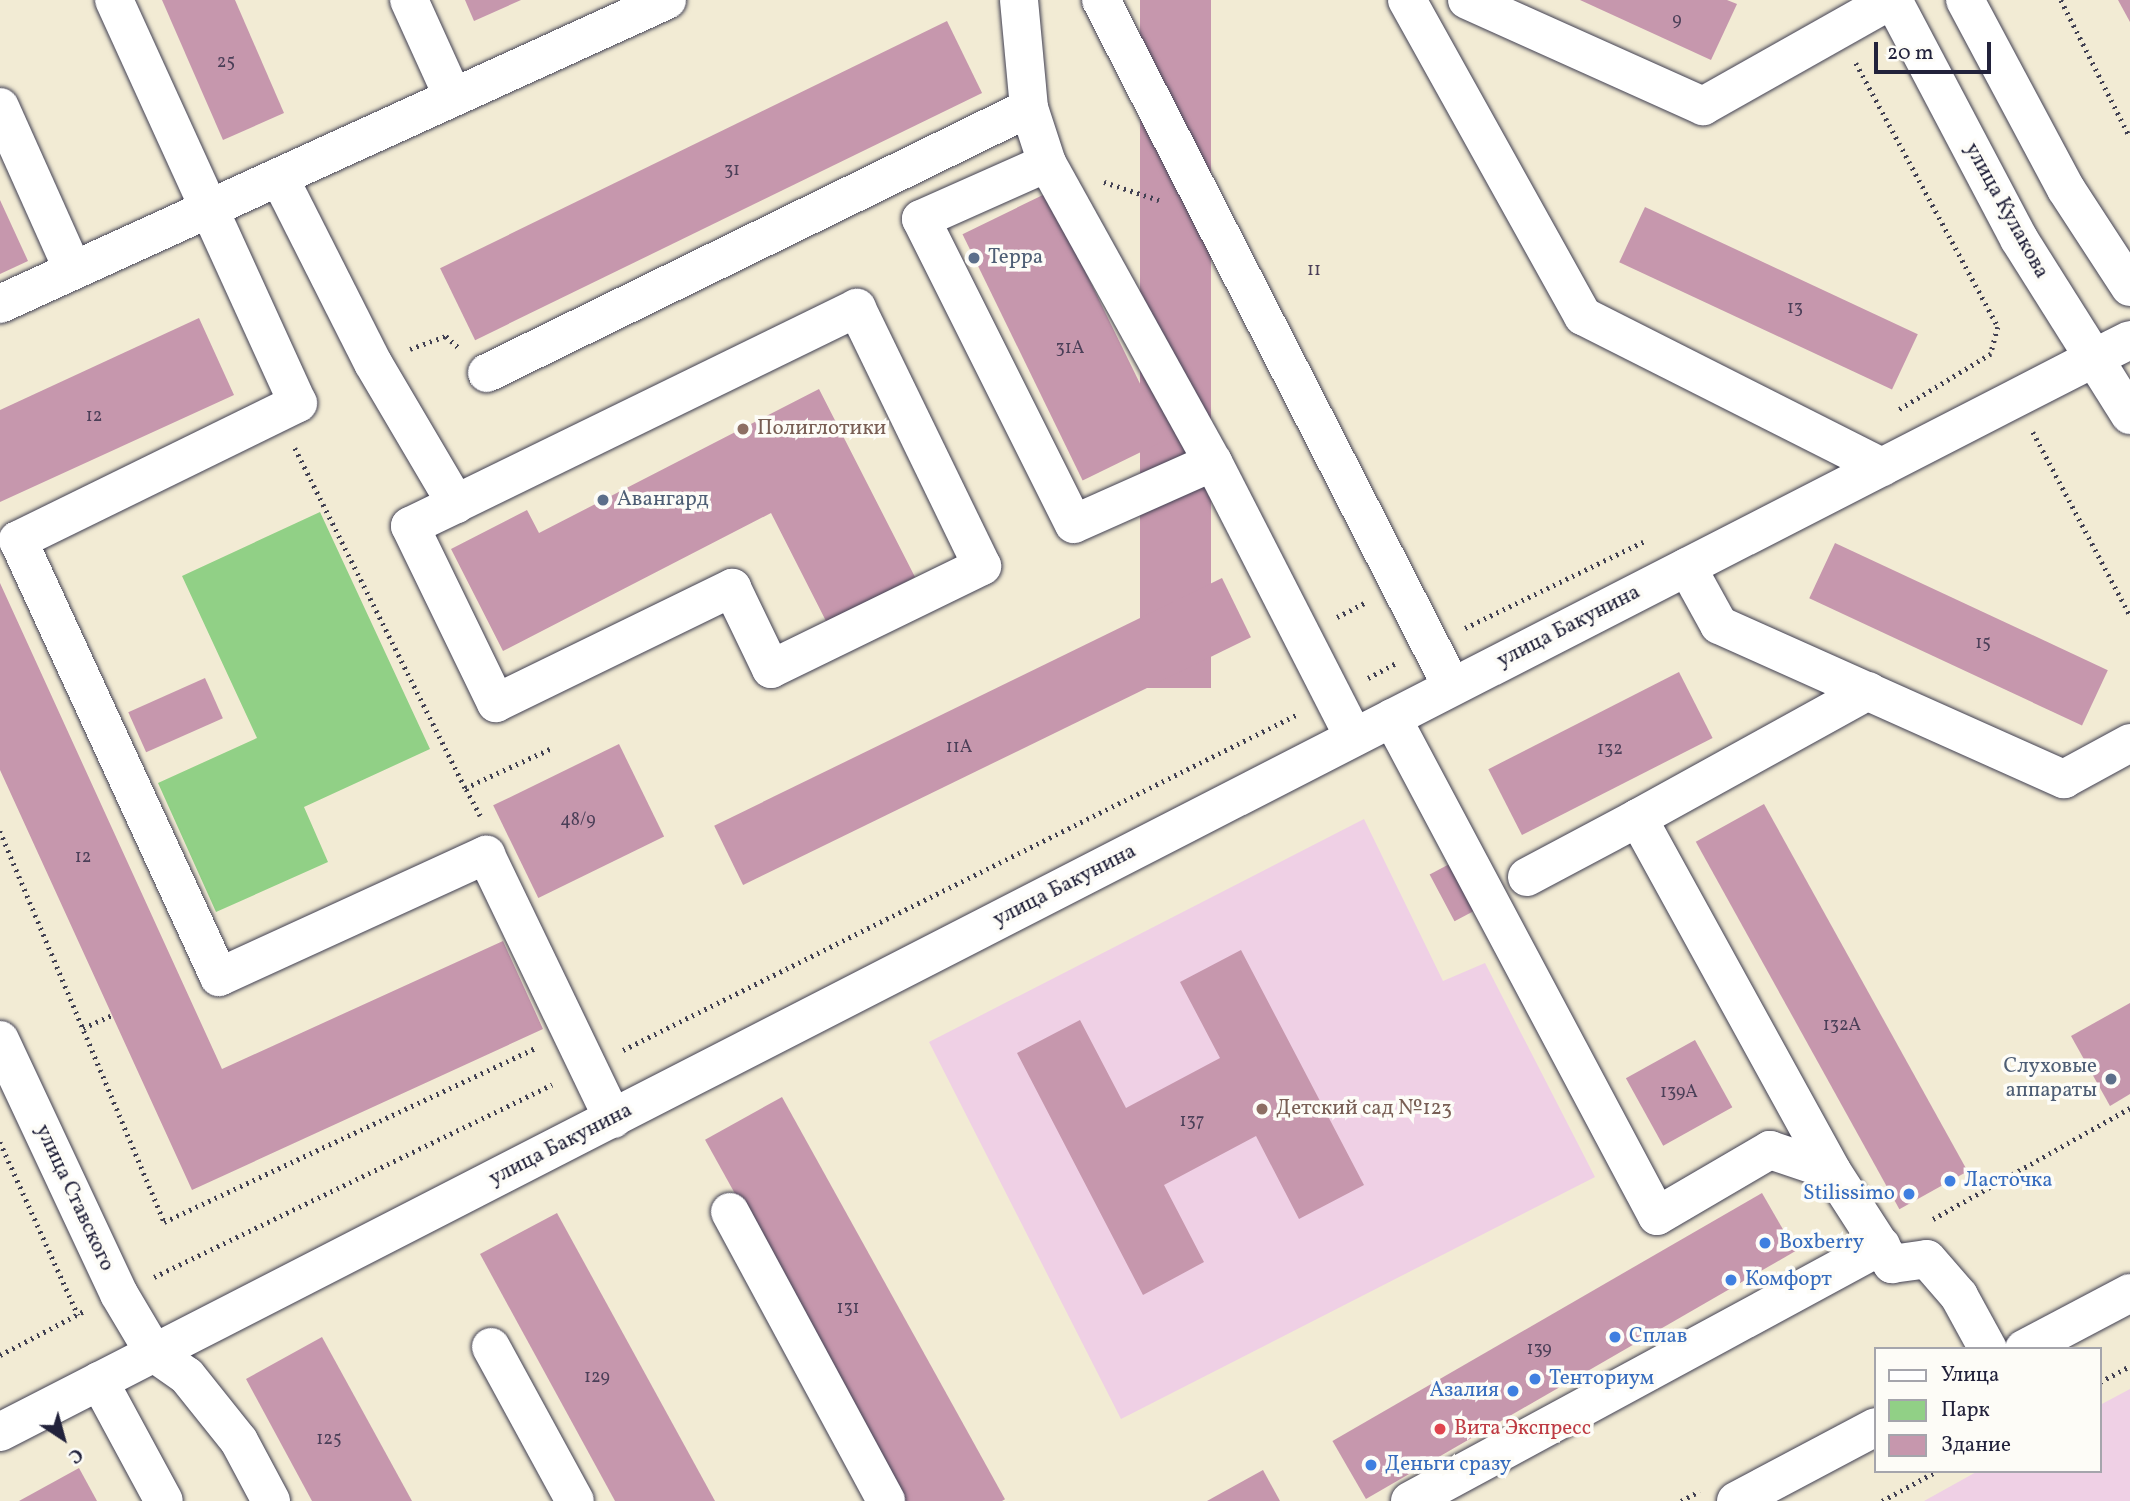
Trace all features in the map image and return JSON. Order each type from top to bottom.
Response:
[{"type":"street","points":[[114,0],[206,211],[298,403],[18,540],[219,978],[486,855],[613,1119]]},
{"type":"street","points":[[409,0],[452,95]]},
{"type":"street","points":[[0,304],[452,95],[667,0]]},
{"type":"street","points":[[1019,0],[1029,108],[1047,163],[1213,462],[1354,737]]},
{"type":"street","points":[[1101,0],[1400,585],[1428,646],[1452,687]]},
{"type":"street","points":[[1407,0],[1583,316],[1882,467]]},
{"type":"street","points":[[1467,0],[1703,106],[1892,0]]},
{"type":"street","name":"улица Кулакова","points":[[1892,0],[2019,239],[2130,415]]},
{"type":"street","points":[[1965,0],[2066,189],[2130,287]]},
{"type":"street","points":[[0,107],[74,271]]},
{"type":"street","points":[[487,373],[1029,108]]},
{"type":"street","points":[[1047,163],[921,219],[1074,524],[1213,462]]},
{"type":"street","points":[[278,177],[373,363],[456,504]]},
{"type":"street","points":[[857,308],[982,566],[771,669],[732,588],[496,703],[410,526],[456,504],[857,308]]},
{"type":"street","name":"улица Бакунина","points":[[0,1433],[2130,340]]},
{"type":"street","points":[[1686,567],[1720,625],[2064,779],[2130,743]]},
{"type":"street","points":[[1527,877],[1868,691]]},
{"type":"street","points":[[1392,718],[1657,1216],[1770,1150],[1832,1171]]},
{"type":"street","points":[[1638,818],[1832,1171],[1892,1264],[1927,1259],[1959,1296],[1987,1347]]},
{"type":"street","name":"улица Ставского","points":[[0,1040],[119,1294],[154,1353]]},
{"type":"street","points":[[730,1212],[886,1501]]},
{"type":"street","points":[[1410,1501],[1881,1246]]},
{"type":"street","points":[[2028,1347],[2130,1293]]},
{"type":"street","points":[[491,1347],[575,1501]]},
{"type":"street","points":[[154,1353],[187,1376],[230,1430],[271,1501]]},
{"type":"street","points":[[99,1381],[164,1501]]},
{"type":"street","points":[[1736,1501],[1874,1428]]},
{"type":"path","points":[[2060,0],[2130,137]]},
{"type":"path","points":[[1838,29],[1998,327],[1991,355],[1840,446]]},
{"type":"path","points":[[1047,163],[1211,217]]},
{"type":"path","points":[[373,363],[446,336],[487,373]]},
{"type":"path","points":[[277,413],[481,819],[486,855]]},
{"type":"path","points":[[2029,425],[2130,615]]},
{"type":"path","points":[[0,1355],[119,1294],[589,1067],[1335,696],[1428,646],[1653,537]]},
{"type":"path","points":[[1302,634],[1400,585]]},
{"type":"path","points":[[466,788],[552,748]]},
{"type":"path","points":[[0,831],[164,1222],[572,1032]]},
{"type":"path","points":[[83,1028],[112,1015]]},
{"type":"path","points":[[1983,1193],[2130,1108]]},
{"type":"path","points":[[0,1142],[78,1315]]},
{"type":"path","points":[[2102,1381],[2130,1366]]},
{"type":"path","points":[[1882,1501],[1933,1473]]},
{"type":"shaded area","name":"Детский сад №123","points":[[1364,819],[1443,981],[1485,963],[1595,1177],[1121,1419],[929,1042]]},
{"type":"shaded area","points":[[2130,1389],[2130,1501],[1924,1501],[1974,1473],[2102,1473],[2102,1404]]},
{"type":"green space","points":[[320,512],[430,749],[304,807],[328,862],[216,912],[158,783],[257,738],[182,576]]},
{"type":"building","points":[[162,0],[235,0],[284,113],[223,140]]},
{"type":"building","points":[[465,0],[521,0],[474,21]]},
{"type":"building","points":[[1140,0],[1211,0],[1211,688],[1140,688]]},
{"type":"building","points":[[1580,0],[1727,0],[1737,4],[1711,60]]},
{"type":"building","points":[[2118,0],[2130,0],[2130,22]]},
{"type":"building","points":[[947,21],[982,93],[475,340],[440,268]]},
{"type":"building","points":[[1047,193],[1167,439],[1083,480],[963,234]]},
{"type":"building","points":[[0,200],[28,261],[0,274]]},
{"type":"building","points":[[1645,207],[1918,334],[1892,389],[1619,262]]},
{"type":"building","points":[[199,318],[234,395],[0,502],[0,410]]},
{"type":"building","points":[[819,389],[915,577],[827,623],[771,513],[503,651],[451,549],[527,510],[539,533]]},
{"type":"building","points":[[1835,543],[2108,670],[2082,725],[1809,598]]},
{"type":"building","points":[[1222,578],[1251,637],[743,885],[714,826]]},
{"type":"building","points":[[0,583],[222,1069],[503,941],[543,1029],[192,1190],[0,770]]},
{"type":"building","points":[[1679,672],[1713,738],[1522,835],[1488,769]]},
{"type":"building","points":[[205,678],[223,718],[146,752],[128,712]]},
{"type":"building","points":[[619,744],[664,837],[538,898],[493,805]]},
{"type":"building","points":[[1764,804],[1968,1171],[1899,1209],[1696,842]]},
{"type":"building","points":[[1457,860],[1482,907],[1455,921],[1430,875]]},
{"type":"building","points":[[1241,950],[1364,1185],[1299,1219],[1256,1136],[1164,1185],[1204,1262],[1143,1295],[1017,1053],[1080,1020],[1126,1108],[1220,1058],[1180,982]]},
{"type":"building","points":[[2130,1003],[2130,1094],[2110,1106],[2071,1036]]},
{"type":"building","points":[[1695,1040],[1732,1107],[1663,1146],[1626,1078]]},
{"type":"building","points":[[782,1097],[1005,1499],[905,1501],[705,1140]]},
{"type":"building","points":[[1762,1193],[1796,1251],[1366,1499],[1332,1441]]},
{"type":"building","points":[[557,1213],[715,1501],[615,1501],[480,1254]]},
{"type":"building","points":[[322,1337],[412,1501],[312,1501],[246,1379]]},
{"type":"building","points":[[79,1468],[97,1501],[19,1501]]},
{"type":"building","points":[[1263,1470],[1280,1501],[1207,1501],[1225,1491]]},
{"type":"place","name":"Терра","points":[[974,258]]},
{"type":"place","name":"Полиглотики","points":[[743,429]]},
{"type":"place","name":"Авангард","points":[[603,500]]},
{"type":"place","name":"Слуховые аппараты","points":[[2111,1079]]},
{"type":"place","name":"Детский сад №123","points":[[1262,1109]]},
{"type":"place","name":"Ласточка","points":[[1950,1181]]},
{"type":"place","name":"Stilissimo","points":[[1909,1194]]},
{"type":"place","name":"Boxberry","points":[[1765,1243]]},
{"type":"place","name":"Комфорт","points":[[1731,1280]]},
{"type":"place","name":"Сплав","points":[[1615,1337]]},
{"type":"place","name":"Тенториум","points":[[1535,1379]]},
{"type":"place","name":"Азалия","points":[[1513,1391]]},
{"type":"place","name":"Вита Экспресс","points":[[1440,1429]]},
{"type":"place","name":"Деньги сразу","points":[[1371,1465]]}]
